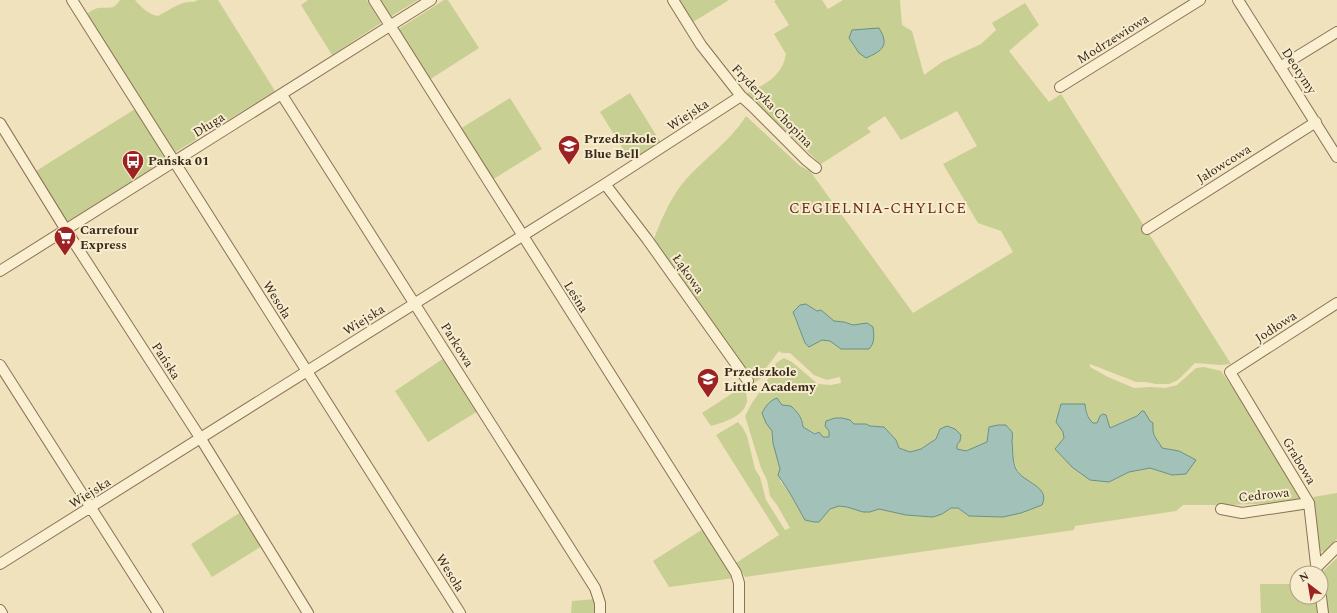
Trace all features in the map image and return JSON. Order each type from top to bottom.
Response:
[{"type":"street","name":"Wesoła","points":[[72,0],[460,613]]},
{"type":"street","name":"Leśna","points":[[374,0],[736,573],[739,583],[739,613]]},
{"type":"street","name":"Długa","points":[[0,271],[432,0]]},
{"type":"street","name":"Fryderyka Chopina","points":[[673,0],[701,45],[741,96],[816,168]]},
{"type":"street","name":"Modrzewiowa","points":[[1060,87],[1200,0]]},
{"type":"street","name":"Deotymy","points":[[1238,0],[1337,157]]},
{"type":"street","points":[[1280,67],[1337,32]]},
{"type":"street","name":"Parkowa","points":[[282,95],[595,588],[600,603],[600,613]]},
{"type":"street","name":"Wiejska","points":[[0,564],[605,184],[741,96]]},
{"type":"street","name":"Jałowcowa","points":[[1147,229],[1316,122]]},
{"type":"street","name":"Pańska","points":[[0,123],[308,613]]},
{"type":"street","name":"Łąkowa","points":[[605,184],[647,239],[748,381]]},
{"type":"street","name":"Jodłowa","points":[[1230,372],[1337,303]]},
{"type":"street","points":[[0,365],[158,613]]},
{"type":"street","name":"Grabowa","points":[[1230,372],[1308,503],[1316,565]]},
{"type":"street","name":"Cedrowa","points":[[1221,509],[1242,513],[1308,503]]},
{"type":"street","points":[[1321,565],[1337,547]]},
{"type":"green space","points":[[120,0],[135,0],[148,12],[158,16],[175,6],[185,3],[198,0],[218,0],[275,91],[174,153],[87,14],[98,8],[113,7]]},
{"type":"green space","points":[[308,0],[367,0],[381,23],[332,55],[301,5]]},
{"type":"green space","points":[[379,0],[418,0],[390,17]]},
{"type":"green space","points":[[444,0],[448,0],[479,48],[429,80],[397,30]]},
{"type":"green space","points":[[679,0],[729,0],[693,22]]},
{"type":"green space","points":[[822,0],[828,9],[843,0],[900,0],[902,25],[912,31],[924,75],[942,62],[981,44],[996,30],[992,23],[1025,3],[1039,25],[1009,51],[1049,102],[1061,94],[1231,364],[1221,365],[1195,363],[1178,380],[1169,384],[1136,382],[1090,364],[1090,367],[1108,377],[1134,388],[1165,388],[1177,385],[1196,368],[1204,367],[1221,371],[1253,417],[1302,498],[1281,503],[1183,505],[1176,511],[1075,526],[1074,530],[745,577],[736,563],[779,535],[716,435],[738,422],[743,428],[747,436],[755,469],[760,477],[766,500],[785,530],[790,528],[770,496],[767,480],[761,468],[745,416],[766,383],[776,363],[784,358],[792,362],[818,384],[831,385],[841,383],[840,377],[827,380],[814,375],[790,353],[782,353],[779,351],[759,380],[753,383],[750,380],[653,241],[669,204],[683,183],[724,143],[746,116],[800,166],[810,171],[913,313],[1013,252],[1001,231],[978,223],[943,164],[977,146],[957,111],[901,140],[885,116],[867,128],[871,132],[821,164],[746,94],[772,79],[781,69],[784,62],[786,54],[774,34],[789,25],[774,1]],"holes":[[[806,304],[827,315],[834,321],[853,325],[867,323],[847,349],[828,340],[821,340],[809,346],[805,343],[794,317]],[[780,401],[782,405],[791,406],[798,413],[801,417],[803,427],[823,437],[829,437],[829,431],[850,420],[854,424],[884,427],[896,440],[899,448],[910,452],[921,449],[936,439],[940,429],[957,445],[957,449],[966,451],[1012,433],[1012,450],[1014,461],[1021,476],[1003,517],[969,516],[958,508],[951,508],[942,514],[933,517],[906,515],[879,509],[871,512],[863,512],[839,506],[830,509],[819,522],[814,522],[805,520],[791,495],[780,481],[780,469],[773,443],[772,431]],[[1061,404],[1085,404],[1089,419],[1093,423],[1097,423],[1100,416],[1103,414],[1106,415],[1109,428],[1137,416],[1142,411],[1153,424],[1155,437],[1162,448],[1179,451],[1195,460],[1172,475],[1150,468],[1129,472],[1109,482],[1072,467],[1055,449],[1064,438],[1063,432],[1056,422]]]},
{"type":"green space","points":[[630,93],[661,143],[631,162],[600,112]]},
{"type":"green space","points":[[510,98],[542,149],[492,180],[460,129]]},
{"type":"green space","points":[[135,109],[167,159],[67,222],[36,171]]},
{"type":"green space","points":[[444,358],[478,411],[428,442],[395,391]]},
{"type":"green space","points":[[745,385],[747,401],[742,411],[733,418],[711,426],[702,413]]},
{"type":"green space","points":[[1337,493],[1337,539],[1324,552],[1319,551],[1313,497]]},
{"type":"green space","points":[[241,512],[262,546],[212,577],[191,544]]},
{"type":"green space","points":[[703,529],[734,578],[669,587],[653,561]]},
{"type":"green space","points":[[1337,558],[1337,613],[1327,613],[1326,605],[1329,605],[1329,566]]},
{"type":"green space","points":[[1260,584],[1289,584],[1289,605],[1316,605],[1317,613],[1261,613]]},
{"type":"green space","points":[[596,599],[596,613],[571,613],[572,601]]},
{"type":"water","points":[[879,28],[884,39],[883,47],[876,53],[866,58],[859,53],[849,38],[852,30]]},
{"type":"water","points":[[806,304],[817,311],[821,310],[834,321],[853,325],[867,323],[873,327],[874,333],[874,339],[871,347],[869,349],[841,349],[830,341],[822,340],[809,347],[805,343],[793,312],[800,305]]},
{"type":"water","points":[[777,398],[782,405],[791,406],[802,420],[803,427],[815,434],[819,432],[823,437],[829,437],[829,431],[825,426],[826,421],[835,418],[842,418],[850,420],[854,424],[884,427],[896,440],[899,448],[910,452],[921,449],[936,439],[940,429],[947,426],[955,429],[961,435],[957,449],[966,451],[987,442],[989,427],[1006,425],[1012,433],[1013,459],[1016,469],[1019,474],[1035,485],[1043,493],[1044,499],[1042,505],[1021,513],[1003,517],[969,516],[958,508],[951,508],[942,514],[933,517],[906,515],[879,509],[870,512],[863,512],[839,506],[830,509],[819,522],[805,520],[778,475],[780,469],[773,443],[772,431],[766,423],[762,413],[768,404]]},
{"type":"water","points":[[1061,404],[1085,404],[1088,417],[1093,423],[1097,423],[1100,416],[1103,414],[1106,415],[1110,428],[1137,416],[1144,411],[1153,423],[1155,437],[1162,448],[1179,451],[1196,460],[1186,474],[1172,475],[1150,468],[1129,472],[1109,482],[1090,480],[1072,467],[1055,449],[1064,438],[1063,432],[1056,422]]},
{"type":"place","name":"Przedszkole Blue Bell","points":[[569,166]]},
{"type":"place","name":"Pańska 01","points":[[133,180]]},
{"type":"place","name":"Carrefour Express","points":[[65,256]]},
{"type":"place","name":"Przedszkole Little Academy","points":[[708,398]]},
{"type":"district","name":"CEGIELNIA-CHYLICE","points":[[878,208]]}]
